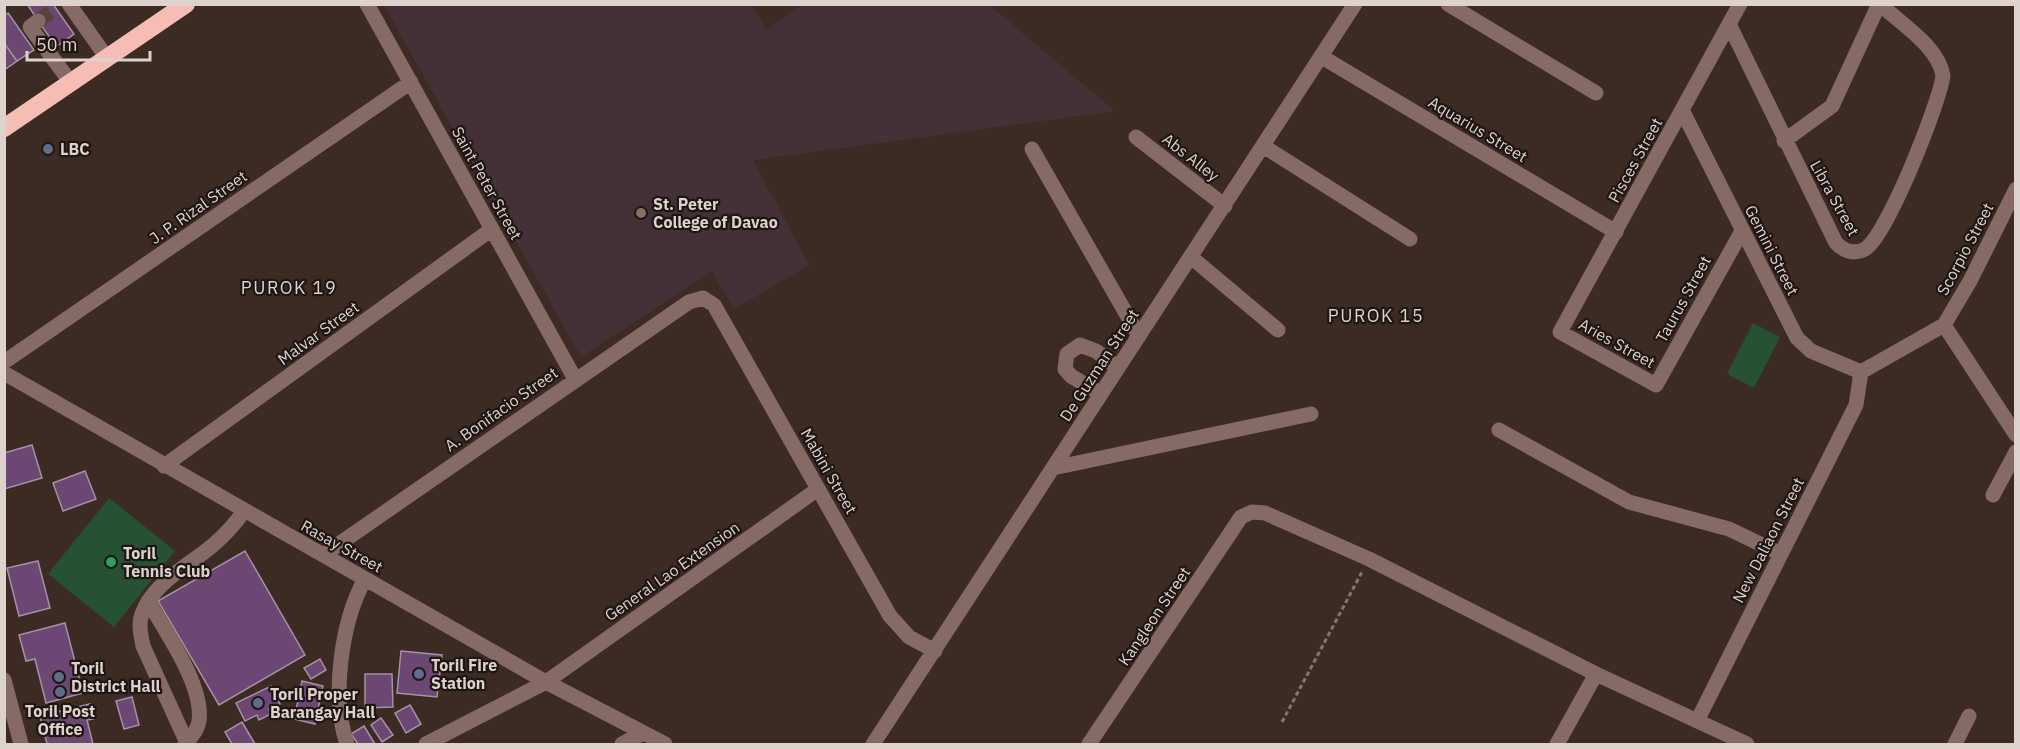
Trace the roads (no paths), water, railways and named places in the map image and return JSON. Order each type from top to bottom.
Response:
[{"type":"highway","points":[[4,128],[186,4]]},
{"type":"street","name":"Saint Peter Street","points":[[366,4],[575,379]]},
{"type":"street","name":"De Guzman Street","points":[[873,744],[1355,4]]},
{"type":"street","points":[[1448,4],[1596,93]]},
{"type":"street","name":"Pisces Street","points":[[1560,332],[1683,112],[1740,4]]},
{"type":"street","points":[[1784,141],[1832,106],[1880,4]]},
{"type":"street","name":"Libra Street","points":[[1730,26],[1784,141],[1836,243],[1852,252],[1862,251],[1871,244],[1891,213],[1941,85],[1941,67],[1934,54],[1880,4]]},
{"type":"street","points":[[62,6],[107,58]]},
{"type":"street","points":[[38,21],[30,27],[71,83]]},
{"type":"street","name":"Aquarius Street","points":[[1322,57],[1616,232]]},
{"type":"street","name":"J. P. Rizal Street","points":[[4,362],[411,82]]},
{"type":"street","name":"Gemini Street","points":[[1683,112],[1742,231],[1803,345],[1821,357],[1861,372]]},
{"type":"street","name":"Abs Alley","points":[[1136,137],[1225,206]]},
{"type":"street","points":[[1263,146],[1410,239]]},
{"type":"street","points":[[1032,149],[1139,336]]},
{"type":"street","name":"Scorpio Street","points":[[1944,325],[1970,281],[2016,189]]},
{"type":"street","name":"Malvar Street","points":[[164,466],[492,229]]},
{"type":"street","name":"Taurus Street","points":[[1656,385],[1742,231]]},
{"type":"street","points":[[1191,256],[1278,330]]},
{"type":"street","name":"A. Bonifacio Street","points":[[323,555],[575,379],[689,302],[703,298]]},
{"type":"street","name":"Mabini Street","points":[[703,298],[714,305],[890,616],[909,637],[935,651]]},
{"type":"street","points":[[1861,372],[1944,325],[2016,435]]},
{"type":"street","name":"Aries Street","points":[[1560,332],[1656,385]]},
{"type":"street","points":[[1101,394],[1071,376],[1065,369],[1066,354],[1080,345],[1087,346],[1118,368]]},
{"type":"street","name":"New Daliaon Street","points":[[1697,721],[1856,405],[1861,372]]},
{"type":"street","name":"Rasay Street","points":[[4,373],[546,682],[665,744]]},
{"type":"street","points":[[1053,468],[1311,414]]},
{"type":"street","points":[[1498,430],[1629,502],[1729,529],[1781,554]]},
{"type":"street","points":[[1993,495],[2016,452]]},
{"type":"street","name":"General Lao Extension","points":[[426,744],[546,682],[818,489]]},
{"type":"street","points":[[186,744],[143,646],[140,624],[148,601],[165,582],[219,539],[244,511]]},
{"type":"street","name":"Kangleon Street","points":[[1089,744],[1241,517],[1252,512],[1265,513],[1369,560],[1596,674]]},
{"type":"street","points":[[348,744],[342,723],[341,655],[348,615],[365,579]]},
{"type":"street","points":[[148,601],[186,669],[194,693],[199,723],[186,744]]},
{"type":"street","points":[[1557,744],[1596,674],[1747,744]]},
{"type":"street","points":[[4,680],[21,744]]},
{"type":"street","points":[[1955,744],[1969,716]]},
{"type":"street","points":[[622,744],[643,733]]},
{"type":"tunnel","points":[[38,21],[56,8]]},
{"type":"place","name":"LBC","points":[[48,149]]},
{"type":"place","name":"St. Peter College of Davao","points":[[641,213]]},
{"type":"place","name":"Toril Tennis Club","points":[[111,562]]},
{"type":"place","name":"Toril Fire Station","points":[[419,674]]},
{"type":"place","name":"Toril District Hall","points":[[59,677]]},
{"type":"place","name":"Toril Post Office","points":[[60,692]]},
{"type":"place","name":"Toril Proper Barangay Hall","points":[[258,703]]},
{"type":"district","name":"PUROK 19","points":[[289,288]]},
{"type":"district","name":"PUROK 15","points":[[1376,316]]}]
